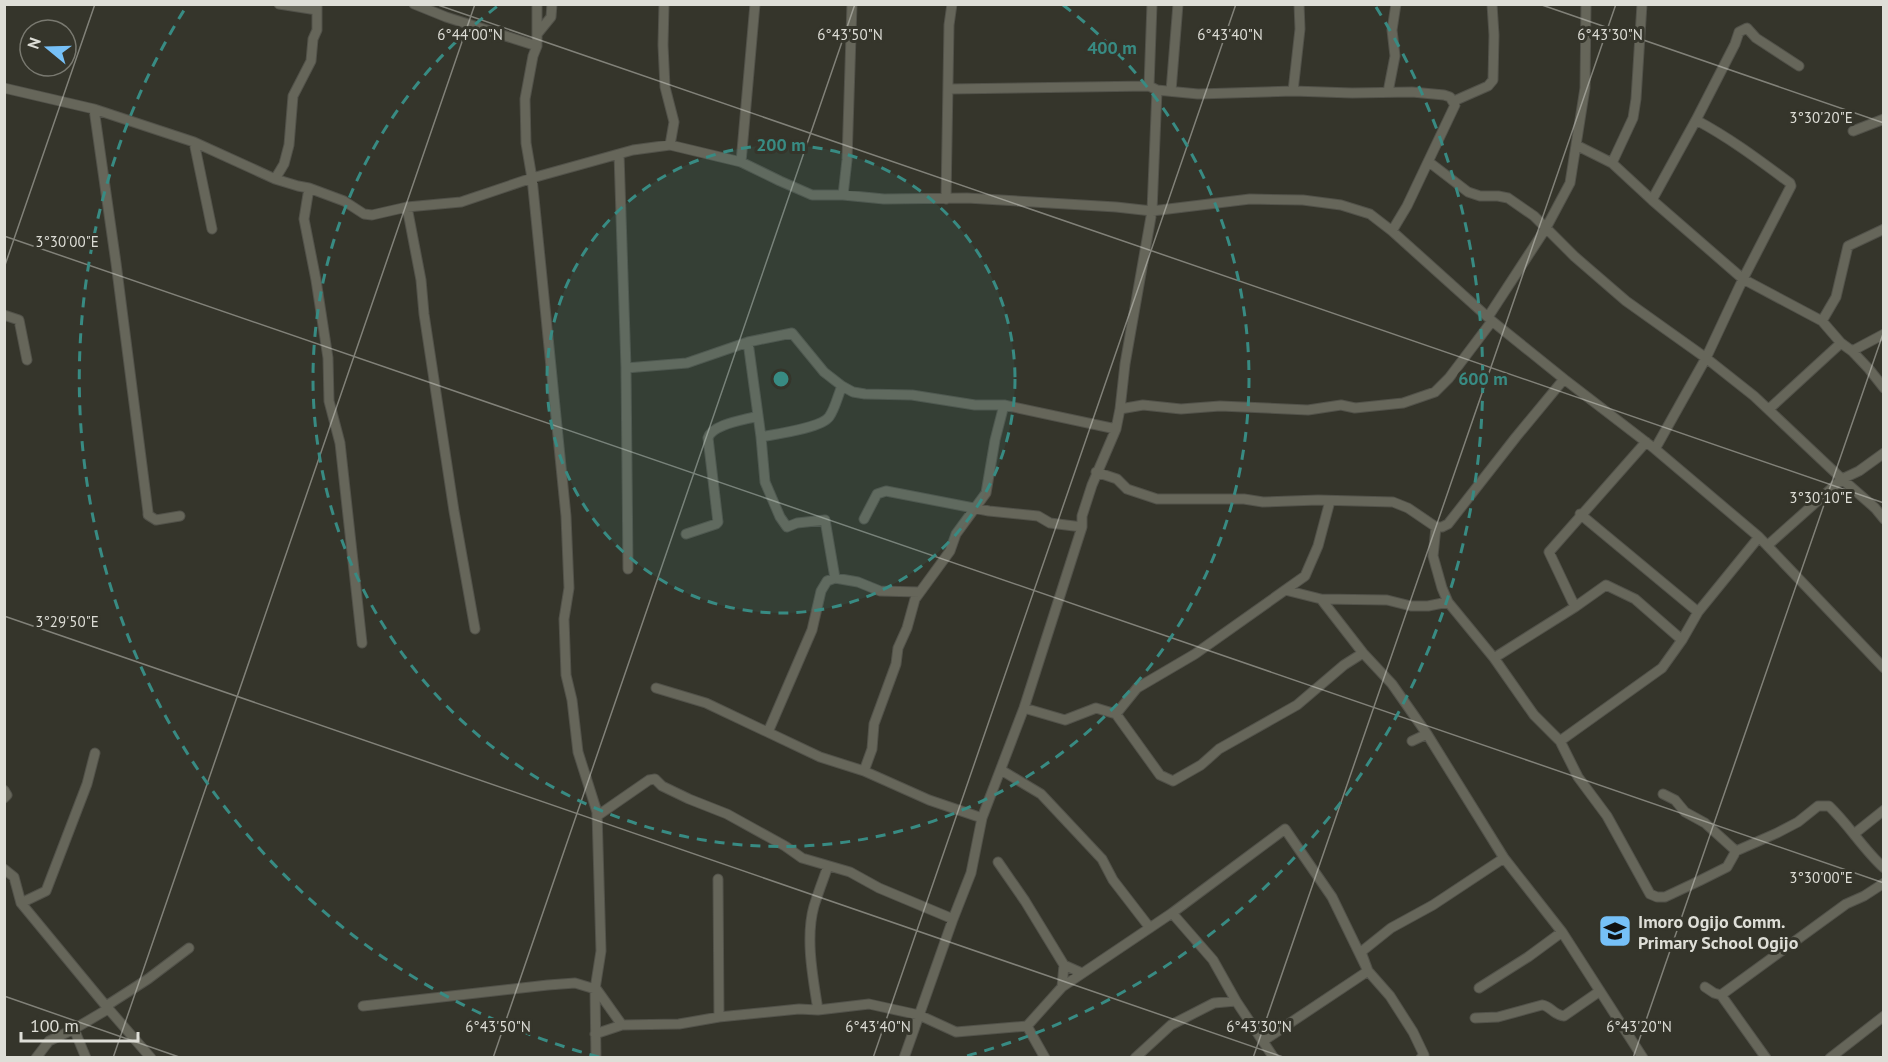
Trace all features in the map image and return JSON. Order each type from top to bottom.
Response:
[{"type":"street","points":[[275,179],[284,164],[290,146],[293,96],[311,61],[313,39],[317,30],[317,8],[279,4]]},
{"type":"street","points":[[414,4],[537,45]]},
{"type":"street","points":[[537,4],[537,45],[525,99],[526,143],[532,178],[566,516],[569,588],[564,619],[566,675],[572,699],[579,752],[597,816],[601,951],[595,988],[596,1058]]},
{"type":"street","points":[[538,33],[551,17],[552,4]]},
{"type":"street","points":[[664,4],[665,87],[674,122],[670,145]]},
{"type":"street","points":[[741,162],[755,4]]},
{"type":"street","points":[[843,195],[848,160],[852,4]]},
{"type":"street","points":[[946,199],[951,4]]},
{"type":"street","points":[[904,1058],[971,873],[982,818],[1024,708],[1082,527],[1082,516],[1096,471],[1116,429],[1152,211],[1152,4]]},
{"type":"street","points":[[1171,91],[1178,4]]},
{"type":"street","points":[[1293,91],[1300,29],[1299,4]]},
{"type":"street","points":[[1389,92],[1395,56],[1392,30],[1396,4]]},
{"type":"street","points":[[1454,101],[1488,86],[1493,80],[1492,4]]},
{"type":"street","points":[[1120,409],[1143,405],[1181,409],[1220,406],[1308,410],[1341,405],[1355,408],[1403,403],[1435,392],[1449,378],[1490,319],[1546,228],[1570,183],[1585,88],[1586,4]]},
{"type":"street","points":[[1612,163],[1633,118],[1642,4]]},
{"type":"street","points":[[1652,200],[1696,120],[1739,32],[1747,28],[1756,38],[1799,66]]},
{"type":"street","points":[[4,88],[94,109],[194,142],[275,179],[309,188],[344,201],[364,214],[372,215],[407,207],[461,202],[532,178],[633,150],[670,145],[741,162],[812,195],[843,195],[884,200],[967,198],[1152,211],[1250,199],[1303,200],[1341,205],[1370,214],[1392,231],[1490,319],[1564,380],[1655,449],[1759,537],[1884,668]]},
{"type":"street","points":[[949,89],[1153,88],[1198,94],[1293,91],[1389,92],[1444,95],[1454,101]]},
{"type":"street","points":[[1392,231],[1429,162],[1455,105],[1454,101]]},
{"type":"street","points":[[94,109],[148,515],[156,520],[180,516]]},
{"type":"street","points":[[1853,131],[1884,118]]},
{"type":"street","points":[[1655,449],[1706,358],[1743,279],[1791,186],[1749,152],[1696,120]]},
{"type":"street","points":[[194,142],[212,229]]},
{"type":"street","points":[[1576,145],[1612,163],[1743,279],[1822,321],[1884,388]]},
{"type":"street","points":[[619,154],[626,368],[628,569]]},
{"type":"street","points":[[1429,162],[1468,192],[1480,196],[1508,198],[1534,216],[1574,256],[1626,302],[1706,358],[1768,409],[1884,519]]},
{"type":"street","points":[[309,188],[304,219],[328,358],[329,400],[340,443],[362,643]]},
{"type":"street","points":[[407,207],[422,280],[424,314],[454,511],[475,628]]},
{"type":"street","points":[[1822,321],[1836,297],[1848,246],[1884,229]]},
{"type":"street","points":[[4,315],[19,320],[27,360]]},
{"type":"street","points":[[626,368],[687,363],[747,342],[792,333],[824,372],[853,392],[912,395],[975,405],[1004,405],[1116,429]]},
{"type":"street","points":[[1852,351],[1884,334]]},
{"type":"street","points":[[747,342],[765,482],[780,517],[787,527],[825,520],[835,578]]},
{"type":"street","points":[[1768,409],[1841,343]]},
{"type":"street","points":[[1096,471],[1117,479],[1127,489],[1157,499],[1244,498],[1263,502],[1355,500],[1393,502],[1408,508],[1436,527],[1442,527],[1448,524],[1564,380]]},
{"type":"street","points":[[761,437],[823,423],[830,417],[842,386]]},
{"type":"street","points":[[864,771],[872,749],[874,724],[893,673],[898,648],[907,628],[911,609],[919,591],[932,578],[950,551],[956,534],[986,493],[995,440],[1004,405]]},
{"type":"street","points":[[686,534],[718,522],[709,433],[729,424],[758,416]]},
{"type":"street","points":[[1575,607],[1549,552],[1580,514],[1646,442]]},
{"type":"street","points":[[1768,545],[1842,479],[1859,471],[1884,453]]},
{"type":"street","points":[[864,519],[877,494],[881,492],[1038,516],[1050,522],[1082,527]]},
{"type":"street","points":[[1116,714],[1137,688],[1195,654],[1305,576],[1318,546],[1330,501]]},
{"type":"street","points":[[1580,514],[1698,612]]},
{"type":"street","points":[[1436,527],[1433,556],[1448,602],[1494,658],[1534,715],[1560,741],[1578,777],[1607,816],[1650,894],[1665,897],[1727,867],[1736,851],[1798,822],[1818,806],[1829,806],[1870,855],[1884,868]]},
{"type":"street","points":[[1560,741],[1662,668],[1698,612],[1759,537]]},
{"type":"street","points":[[1305,576],[1316,597],[1363,654],[1392,684],[1427,734],[1504,858],[1562,932],[1643,1058]]},
{"type":"street","points":[[768,732],[812,630],[821,591],[827,581],[835,578],[858,582],[880,591],[919,591]]},
{"type":"street","points":[[1494,658],[1606,585],[1635,599],[1682,640]]},
{"type":"street","points":[[1285,591],[1316,597],[1387,600],[1411,606],[1428,606],[1448,602]]},
{"type":"street","points":[[1024,708],[1065,720],[1096,708],[1116,714],[1160,775],[1173,781],[1201,765],[1219,749],[1297,705],[1344,665],[1363,654]]},
{"type":"street","points":[[656,688],[706,703],[820,758],[864,771],[929,800],[982,818]]},
{"type":"street","points":[[1412,741],[1427,734]]},
{"type":"street","points":[[21,903],[46,891],[87,784],[95,753]]},
{"type":"street","points":[[1001,770],[1041,795],[1095,851],[1113,880],[1150,928]]},
{"type":"street","points":[[597,816],[649,780],[655,779],[662,786],[727,814],[802,858],[850,872],[879,888],[953,918]]},
{"type":"street","points":[[4,790],[7,795],[4,798]]},
{"type":"street","points":[[1663,794],[1675,800],[1685,812],[1705,823],[1736,851]]},
{"type":"street","points":[[1854,834],[1884,810]]},
{"type":"street","points":[[596,1034],[622,1025],[679,1024],[719,1017],[869,1004],[920,1015],[956,1032],[1027,1026],[1062,987],[1172,913],[1285,829],[1332,897],[1368,971],[1263,1041]]},
{"type":"street","points":[[1421,1058],[1424,1055],[1413,1032],[1390,996],[1368,970],[1361,952],[1391,928],[1433,905],[1504,858]]},
{"type":"street","points":[[998,862],[1064,965],[1082,973]]},
{"type":"street","points":[[818,1010],[810,953],[812,919],[813,908],[828,866]]},
{"type":"street","points":[[4,869],[14,877],[21,903],[151,1058]]},
{"type":"street","points":[[718,879],[719,1017]]},
{"type":"street","points":[[1721,995],[1827,917],[1884,883]]},
{"type":"street","points":[[1172,913],[1213,960],[1236,1001],[1274,1058]]},
{"type":"street","points":[[1479,988],[1562,932]]},
{"type":"street","points":[[36,1058],[49,1041],[74,1029],[189,948]]},
{"type":"street","points":[[1062,987],[1064,965]]},
{"type":"street","points":[[363,1006],[575,983],[595,988],[622,1025]]},
{"type":"street","points":[[1705,987],[1721,995],[1766,1058]]},
{"type":"street","points":[[1475,1018],[1498,1017],[1542,1005],[1547,1005],[1557,1015],[1564,1016],[1600,992]]},
{"type":"street","points":[[1135,1058],[1171,1025],[1214,1003],[1236,1001]]},
{"type":"street","points":[[1830,1058],[1882,1020]]},
{"type":"street","points":[[1027,1026],[1044,1058]]},
{"type":"street","points":[[74,1029],[86,1058]]},
{"type":"place","name":"Imoro Ogijo Comm. Primary School Ogijo","points":[[1615,931]]}]
